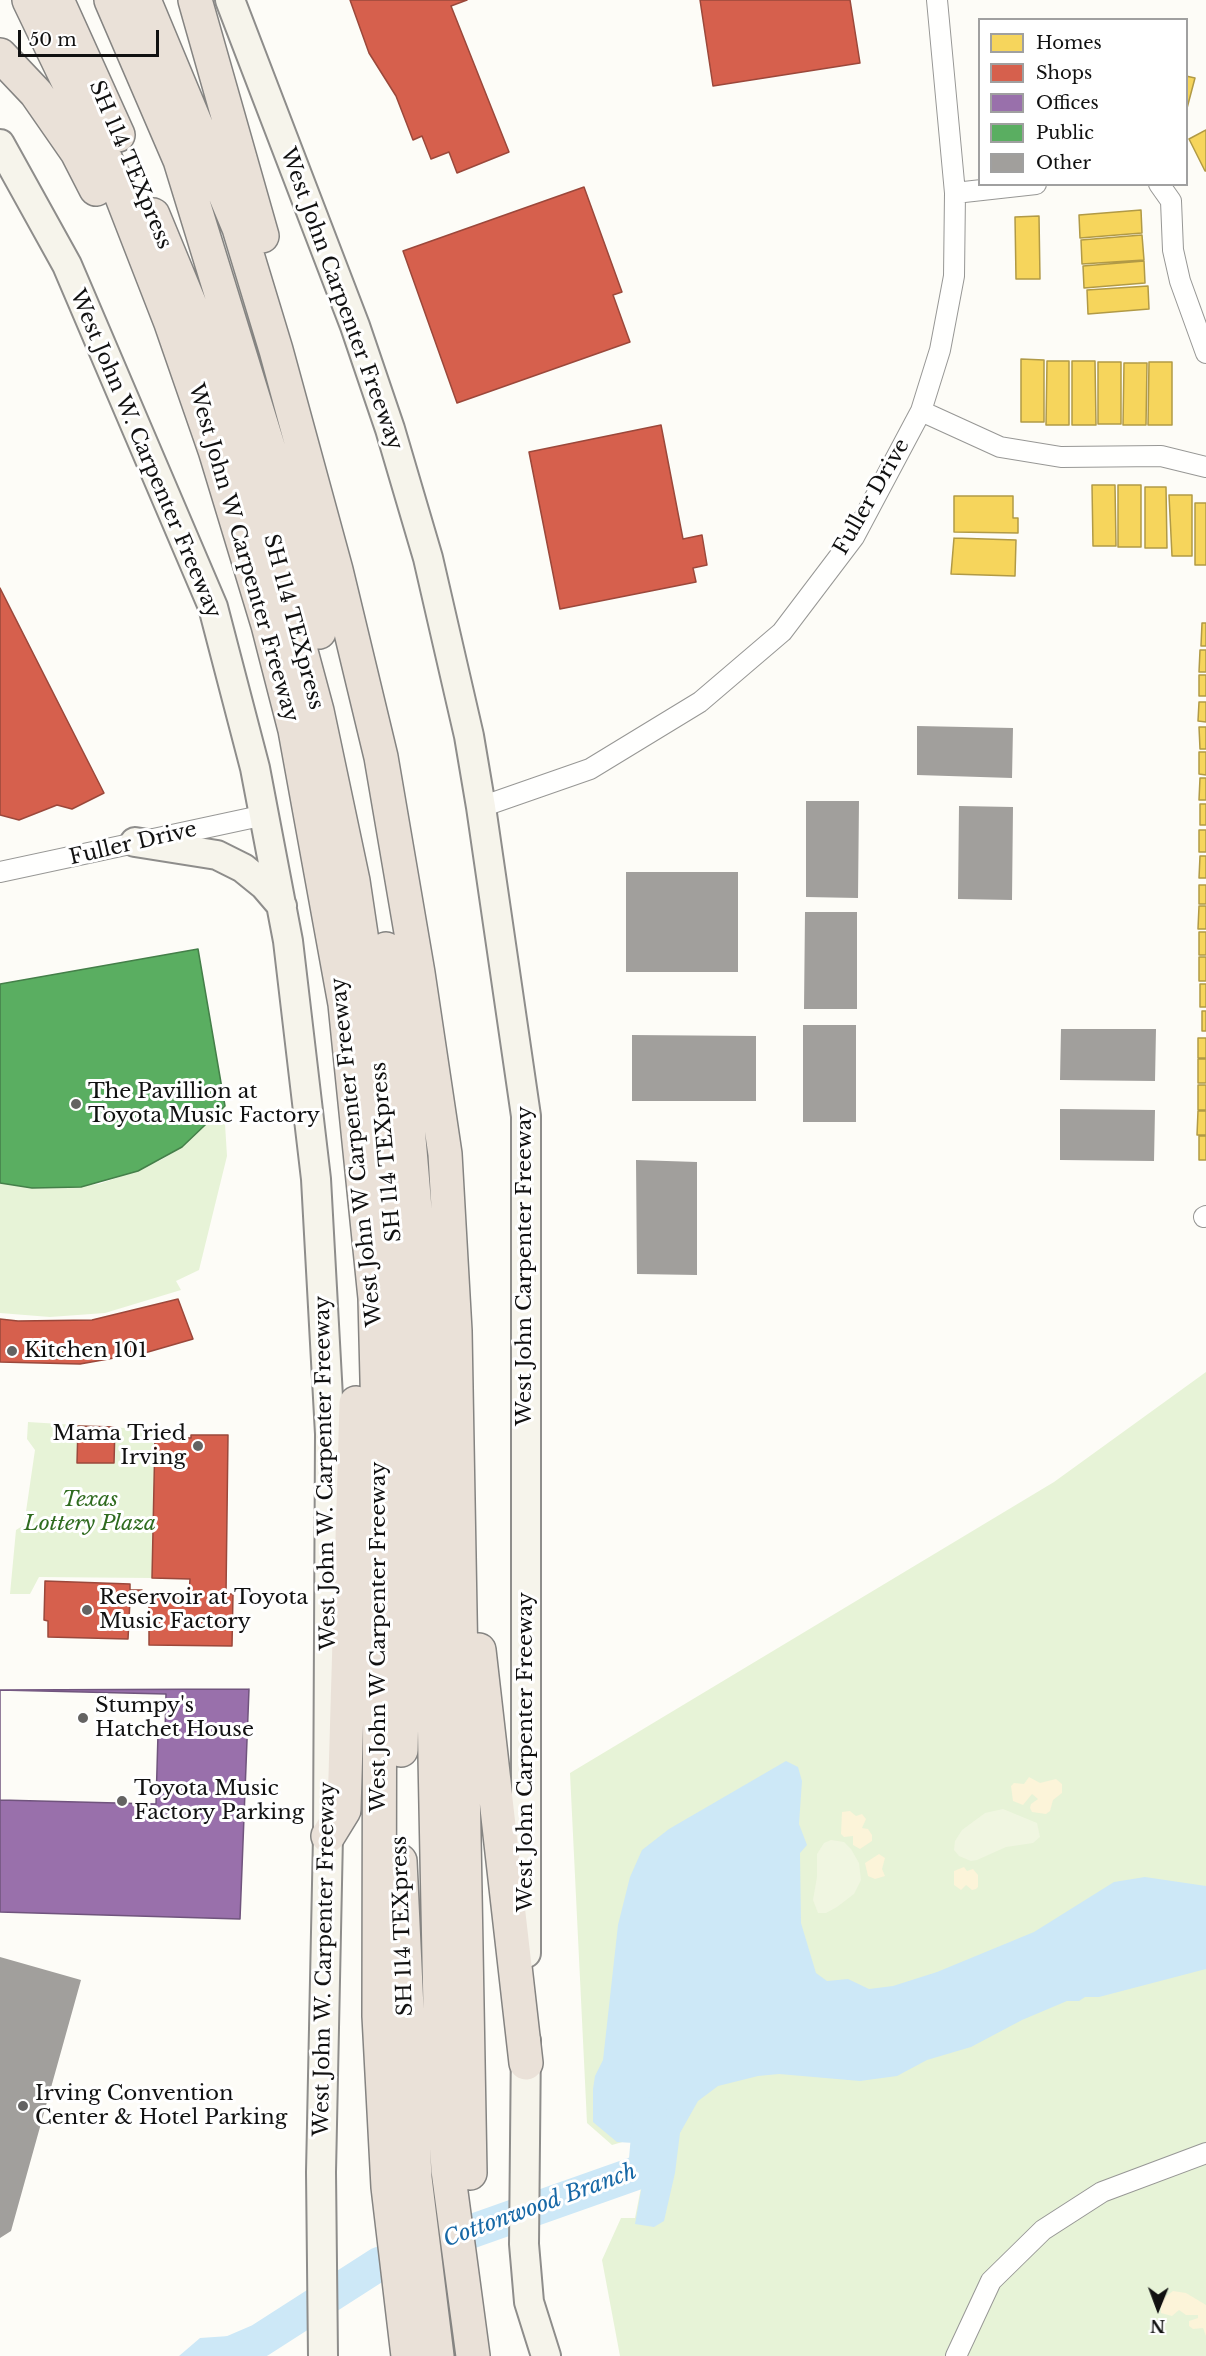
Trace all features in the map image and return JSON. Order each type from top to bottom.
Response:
[{"type":"highway","name":"West John W Carpenter Freeway","points":[[29,0],[115,179],[171,323],[215,450],[268,625],[295,730],[316,834],[345,1004],[372,1262],[380,1499],[379,2016],[402,2183],[412,2281],[408,2356]]},
{"type":"highway","name":"SH 114 TEXpress","points":[[57,0],[136,175],[209,352],[267,525],[317,711],[353,880],[376,1035],[399,1282],[406,1558],[399,1837],[402,2183]]},
{"type":"highway","name":"SH 114 TEXpress","points":[[111,0],[180,160],[291,521],[338,706],[373,876],[400,1033],[413,1166],[428,1403],[439,1952],[459,2170]]},
{"type":"highway","points":[[144,0],[239,228],[330,550],[381,757],[399,849],[445,1154],[455,1330],[458,1461],[459,2170],[469,2259],[473,2356]]},
{"type":"highway","points":[[195,0],[296,351],[339,517],[330,550]]},
{"type":"highway","points":[[0,54],[36,93],[77,152],[132,267],[185,404],[215,450]]},
{"type":"highway","points":[[328,1836],[344,1810],[359,1299],[372,1262]]},
{"type":"highway","points":[[458,1461],[526,2063]]},
{"type":"highway","points":[[469,2259],[495,2356]]},
{"type":"highway","points":[[412,2281],[437,2356]]},
{"type":"main road","name":"West John Carpenter Freeway","points":[[230,0],[355,326],[390,429],[428,558],[469,736],[482,807],[526,1116],[526,2157],[524,2244],[529,2302],[546,2356]]},
{"type":"main road","name":"West John W. Carpenter Freeway","points":[[0,144],[67,265],[213,608],[265,815],[282,906],[310,1112],[325,1305],[330,1434],[328,1836],[322,2229],[323,2342]]},
{"type":"main road","points":[[135,842],[217,855],[243,868],[264,885],[282,906]]},
{"type":"street","name":"Fuller Drive","points":[[482,807],[590,769],[700,702],[782,632],[854,537],[921,411],[940,350],[954,276],[956,193],[937,0]]},
{"type":"street","points":[[956,193],[1017,186]]},
{"type":"street","points":[[1160,186],[1171,201],[1173,250],[1180,281],[1206,353]]},
{"type":"street","points":[[921,411],[1000,447],[1061,458],[1161,456],[1205,463]]},
{"type":"street","name":"Fuller Drive","points":[[0,872],[265,815]]},
{"type":"street","points":[[956,2356],[992,2281],[1043,2230],[1102,2192],[1206,2154]]},
{"type":"green space","points":[[224,1108],[227,1156],[199,1270],[176,1281],[181,1290],[105,1313],[50,1317],[0,1313],[0,1183],[60,1188],[99,1184],[161,1160],[182,1147]]},
{"type":"green space","points":[[1206,1372],[1206,2356],[620,2356],[602,2260],[621,2218],[635,2218],[646,2163],[644,2154],[634,2143],[626,2141],[612,2145],[587,2123],[570,1773],[1054,1482]]},
{"type":"green space","name":"Texas Lottery Plaza","points":[[28,1422],[157,1430],[152,1578],[39,1577],[30,1594],[10,1594],[16,1530],[24,1525],[35,1450],[27,1439]]},
{"type":"green space","points":[[1003,1809],[1037,1823],[1040,1837],[1033,1843],[1006,1847],[977,1860],[971,1861],[959,1856],[954,1850],[955,1841],[962,1830],[985,1813]]},
{"type":"green space","points":[[831,1840],[844,1842],[851,1849],[859,1863],[861,1880],[854,1894],[826,1913],[818,1913],[813,1900],[817,1877],[817,1854],[824,1843]]},
{"type":"sand","points":[[1029,1777],[1040,1783],[1056,1779],[1062,1784],[1062,1793],[1053,1800],[1050,1811],[1046,1814],[1032,1812],[1031,1804],[1038,1799],[1032,1794],[1023,1805],[1013,1801],[1011,1786],[1014,1783],[1024,1784]]},
{"type":"sand","points":[[850,1811],[856,1816],[862,1814],[866,1819],[862,1828],[868,1829],[872,1835],[872,1841],[860,1849],[853,1845],[853,1836],[844,1837],[841,1834],[842,1812]]},
{"type":"sand","points":[[879,1854],[885,1858],[882,1869],[885,1876],[875,1879],[868,1876],[865,1863]]},
{"type":"sand","points":[[964,1867],[967,1871],[973,1869],[978,1875],[976,1889],[972,1890],[966,1885],[961,1890],[954,1885],[954,1871]]},
{"type":"sand","points":[[1173,2291],[1186,2293],[1206,2305],[1206,2336],[1203,2328],[1193,2329],[1189,2326],[1189,2321],[1198,2318],[1198,2315],[1186,2315],[1179,2310],[1172,2316],[1161,2313],[1161,2300]]},
{"type":"water","points":[[786,1761],[798,1767],[802,1781],[799,1824],[807,1845],[800,1853],[801,1923],[816,1973],[827,1981],[848,1979],[869,1989],[893,1986],[937,1972],[1034,1932],[1114,1882],[1145,1877],[1206,1886],[1206,1969],[1099,1997],[1067,2001],[1022,2020],[971,2047],[927,2060],[897,2076],[860,2081],[779,2074],[758,2076],[718,2086],[698,2101],[680,2133],[675,2173],[664,2221],[654,2227],[635,2224],[646,2163],[644,2154],[634,2143],[617,2142],[593,2122],[593,2089],[595,2076],[603,2060],[618,1925],[630,1877],[642,1850],[669,1829]]},
{"type":"water","points":[[229,2336],[244,2346],[240,2356],[179,2356],[200,2338]]},
{"type":"building: Homes","points":[[1188,76],[1195,78],[1188,104]]},
{"type":"building: Homes","points":[[1206,130],[1206,171],[1205,171],[1189,139]]},
{"type":"building: Homes","points":[[1141,210],[1142,233],[1080,238],[1079,215]]},
{"type":"building: Homes","points":[[1039,216],[1040,279],[1016,279],[1015,217]]},
{"type":"building: Homes","points":[[1142,235],[1144,260],[1082,264],[1081,240]]},
{"type":"building: Homes","points":[[1144,261],[1145,283],[1084,288],[1083,266]]},
{"type":"building: Homes","points":[[1148,286],[1149,309],[1088,314],[1087,290]]},
{"type":"building: Homes","points":[[1021,359],[1044,360],[1044,422],[1021,422]]},
{"type":"building: Homes","points":[[1047,361],[1069,361],[1069,425],[1046,425]]},
{"type":"building: Homes","points":[[1072,361],[1095,361],[1096,425],[1072,425]]},
{"type":"building: Homes","points":[[1098,362],[1121,362],[1121,424],[1098,424]]},
{"type":"building: Homes","points":[[1149,362],[1172,362],[1172,425],[1148,425]]},
{"type":"building: Homes","points":[[1124,363],[1147,363],[1146,425],[1123,425]]},
{"type":"building: Homes","points":[[1092,485],[1115,485],[1116,546],[1093,546]]},
{"type":"building: Homes","points":[[1118,485],[1141,485],[1141,547],[1118,547]]},
{"type":"building: Homes","points":[[1145,487],[1166,487],[1167,548],[1145,548]]},
{"type":"building: Homes","points":[[1169,495],[1192,495],[1192,556],[1172,556]]},
{"type":"building: Homes","points":[[954,496],[1013,496],[1013,518],[1018,518],[1018,533],[954,532]]},
{"type":"building: Homes","points":[[1195,503],[1206,503],[1206,565],[1195,565]]},
{"type":"building: Homes","points":[[954,538],[1016,540],[1015,576],[951,574]]},
{"type":"building: Homes","points":[[1202,623],[1206,623],[1206,646],[1201,646]]},
{"type":"building: Homes","points":[[1200,650],[1206,650],[1206,672],[1199,672]]},
{"type":"building: Homes","points":[[1199,675],[1206,675],[1206,696],[1199,696]]},
{"type":"building: Homes","points":[[1199,702],[1206,702],[1206,722],[1198,721]]},
{"type":"building: Homes","points":[[1199,727],[1206,727],[1206,749],[1200,749]]},
{"type":"building: Homes","points":[[1199,752],[1206,752],[1206,775],[1199,774]]},
{"type":"building: Homes","points":[[1200,778],[1206,778],[1206,800],[1199,800]]},
{"type":"building: Homes","points":[[1200,804],[1206,804],[1206,825],[1200,825]]},
{"type":"building: Homes","points":[[1199,830],[1206,830],[1206,852],[1199,852]]},
{"type":"building: Homes","points":[[1200,856],[1206,856],[1206,878],[1199,878]]},
{"type":"building: Homes","points":[[1199,885],[1206,885],[1206,904],[1199,904]]},
{"type":"building: Homes","points":[[1199,906],[1206,906],[1206,929],[1198,929]]},
{"type":"building: Homes","points":[[1199,932],[1206,932],[1206,955],[1199,955]]},
{"type":"building: Homes","points":[[1199,957],[1206,957],[1206,981],[1199,981]]},
{"type":"building: Homes","points":[[1200,984],[1206,984],[1206,1007],[1200,1007]]},
{"type":"building: Homes","points":[[1202,1011],[1206,1011],[1206,1031],[1202,1031]]},
{"type":"building: Homes","points":[[1198,1038],[1206,1038],[1206,1058],[1198,1058]]},
{"type":"building: Homes","points":[[1198,1059],[1206,1059],[1206,1083],[1198,1083]]},
{"type":"building: Homes","points":[[1198,1085],[1206,1085],[1206,1110],[1198,1110]]},
{"type":"building: Homes","points":[[1198,1111],[1206,1111],[1206,1135],[1197,1135]]},
{"type":"building: Homes","points":[[1199,1136],[1206,1136],[1206,1160],[1199,1160]]},
{"type":"building: Shops","points":[[350,0],[467,0],[451,6],[509,152],[457,173],[449,152],[431,159],[422,136],[413,140],[396,96],[369,53]]},
{"type":"building: Shops","points":[[700,0],[850,0],[860,63],[713,86]]},
{"type":"building: Shops","points":[[584,187],[622,292],[613,295],[630,342],[457,403],[403,251]]},
{"type":"building: Shops","points":[[661,425],[683,539],[702,535],[707,565],[693,568],[696,582],[560,609],[529,452]]},
{"type":"building: Shops","points":[[0,588],[104,793],[72,809],[57,805],[19,820],[0,815]]},
{"type":"building: Shops","points":[[178,1299],[193,1339],[148,1352],[80,1364],[0,1362],[0,1319],[18,1321],[92,1320]]},
{"type":"building: Shops","points":[[78,1426],[115,1427],[114,1463],[77,1463]]},
{"type":"building: Shops","points":[[191,1435],[228,1435],[226,1594],[233,1594],[232,1646],[149,1645],[149,1593],[189,1594],[190,1579],[152,1578],[155,1437],[191,1438]]},
{"type":"building: Shops","name":"Reservoir at Toyota Music Factory","points":[[45,1581],[130,1584],[130,1590],[142,1590],[142,1600],[130,1600],[128,1639],[48,1637],[48,1621],[44,1620]]},
{"type":"building: Offices","name":"Toyota Music Factory Parking","points":[[249,1689],[240,1919],[0,1912],[0,1690]]},
{"type":"building: Offices","points":[[0,1690],[166,1694],[165,1734],[158,1734],[156,1804],[0,1800]]},
{"type":"building: Public","points":[[198,949],[225,1106],[182,1147],[138,1171],[81,1187],[32,1188],[0,1183],[0,984]]},
{"type":"building: Other","points":[[917,726],[1013,728],[1012,778],[917,775]]},
{"type":"building: Other","points":[[806,801],[859,801],[858,898],[806,897]]},
{"type":"building: Other","points":[[959,806],[1013,807],[1012,900],[958,899]]},
{"type":"building: Other","points":[[626,872],[738,872],[738,972],[626,972]]},
{"type":"building: Other","points":[[805,912],[857,912],[857,1009],[804,1009]]},
{"type":"building: Other","points":[[803,1025],[856,1025],[856,1122],[803,1122]]},
{"type":"building: Other","points":[[1061,1029],[1156,1029],[1155,1081],[1060,1080]]},
{"type":"building: Other","points":[[632,1035],[756,1036],[756,1101],[632,1101]]},
{"type":"building: Other","points":[[1060,1109],[1155,1110],[1154,1161],[1060,1160]]},
{"type":"building: Other","points":[[636,1160],[697,1162],[697,1275],[637,1274]]},
{"type":"building: Other","name":"Irving Convention Center & Hotel Parking","points":[[0,1957],[81,1980],[11,2231],[0,2238]]},
{"type":"waterway","name":"Cottonwood Branch","points":[[224,2356],[259,2341],[379,2264],[645,2170],[650,2114]]},
{"type":"place","name":"The Pavillion at Toyota Music Factory","points":[[76,1104]]},
{"type":"place","name":"Kitchen 101","points":[[12,1351]]},
{"type":"place","name":"Mama Tried Irving","points":[[198,1446]]},
{"type":"place","name":"Reservoir at Toyota Music Factory","points":[[87,1610]]},
{"type":"place","name":"Stumpy's Hatchet House","points":[[83,1718]]},
{"type":"place","name":"Toyota Music Factory Parking","points":[[122,1801]]},
{"type":"place","name":"Irving Convention Center & Hotel Parking","points":[[23,2106]]}]
